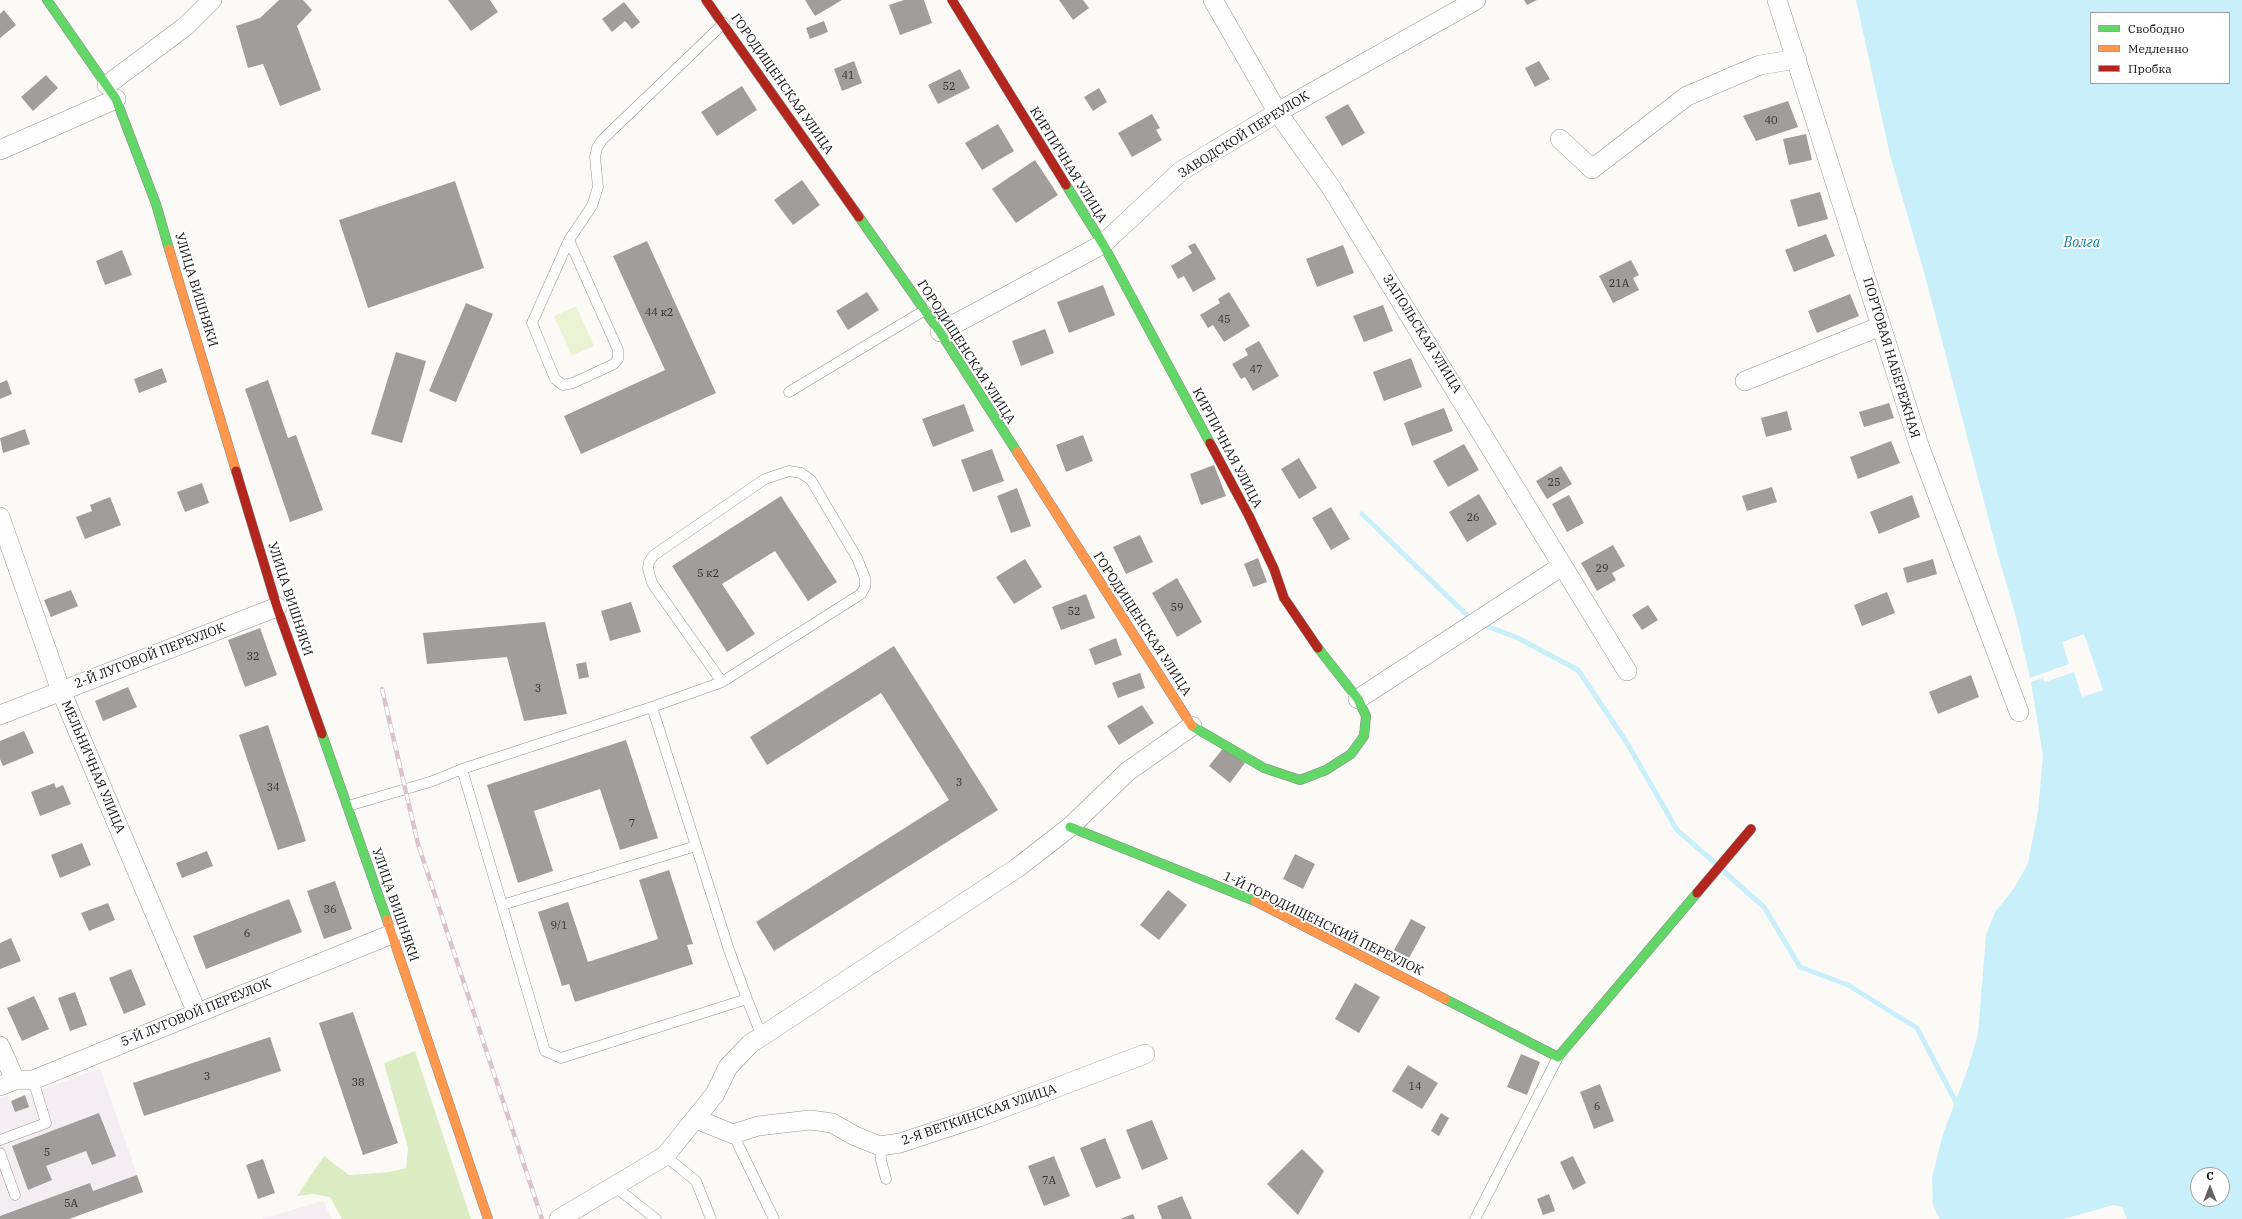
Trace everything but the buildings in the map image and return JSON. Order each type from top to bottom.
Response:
[{"type":"street","name":"УЛИЦА ВИШНЯКИ","points":[[47,0],[111,92],[156,204],[277,607],[348,806],[488,1219]]},
{"type":"street","points":[[0,150],[111,92],[186,26],[212,0]]},
{"type":"street","name":"ГОРОДИЩЕНСКАЯ УЛИЦА","points":[[706,0],[724,23],[940,332],[1192,726]]},
{"type":"street","name":"КИРПИЧНАЯ УЛИЦА","points":[[952,0],[973,37],[1103,244],[1249,516],[1274,569],[1284,598],[1306,632],[1358,699],[1366,716],[1364,736],[1351,754],[1326,770],[1300,780],[1264,768],[1192,726]]},
{"type":"street","name":"ЗАПОЛЬСКАЯ УЛИЦА","points":[[1213,0],[1278,112],[1332,188],[1627,671]]},
{"type":"street","name":"ЗАВОДСКОЙ ПЕРЕУЛОК","points":[[940,332],[1103,244],[1181,171],[1278,112],[1476,0]]},
{"type":"street","name":"ПОРТОВАЯ НАБЕРЕЖНАЯ","points":[[1777,0],[1920,448],[2019,712]]},
{"type":"street","points":[[1560,139],[1592,169],[1687,96],[1760,65],[1797,59]]},
{"type":"street","points":[[1745,381],[1881,326]]},
{"type":"street","name":"МЕЛЬНИЧНАЯ УЛИЦА","points":[[0,517],[61,691],[197,1012]]},
{"type":"street","points":[[1358,699],[1562,566]]},
{"type":"street","name":"2-Й ЛУГОВОЙ ПЕРЕУЛОК","points":[[0,715],[277,607]]},
{"type":"street","points":[[559,1219],[665,1156],[715,1094],[728,1067],[750,1044],[1017,868],[1070,827],[1127,772],[1192,726]]},
{"type":"street","name":"1-Й ГОРОДИЩЕНСКИЙ ПЕРЕУЛОК","points":[[1070,827],[1243,895],[1558,1057]]},
{"type":"street","points":[[1558,1057],[1751,828]]},
{"type":"street","name":"5-Й ЛУГОВОЙ ПЕРЕУЛОК","points":[[16,1082],[392,934]]},
{"type":"street","points":[[0,1046],[16,1082]]},
{"type":"street","name":"2-Я ВЕТКИНСКАЯ УЛИЦА","points":[[880,1146],[900,1143],[979,1117],[1146,1054]]},
{"type":"street","points":[[696,1119],[733,1134],[758,1126],[810,1120],[832,1123],[855,1136],[880,1146]]},
{"type":"lane","points":[[570,240],[618,350],[618,359],[614,364],[573,383],[563,385],[554,379],[532,323],[570,240],[594,200],[598,187],[595,157],[597,148],[602,140],[724,23]]},
{"type":"lane","points":[[788,392],[924,310]]},
{"type":"lane","points":[[348,806],[433,781],[462,769],[652,707],[722,682],[861,594],[865,587],[865,578],[857,558],[811,480],[801,473],[789,471],[765,479],[654,555],[649,562],[648,569],[652,583],[722,682]]},
{"type":"lane","points":[[652,707],[729,950],[762,1037]]},
{"type":"lane","points":[[462,769],[545,1051],[552,1056],[561,1058],[747,999]]},
{"type":"lane","points":[[502,905],[696,846]]},
{"type":"lane","points":[[1475,1219],[1558,1057]]},
{"type":"lane","points":[[0,1140],[46,1123],[16,1082]]},
{"type":"lane","points":[[733,1134],[774,1219]]},
{"type":"lane","points":[[880,1146],[886,1179]]},
{"type":"lane","points":[[0,1153],[15,1195]]},
{"type":"lane","points":[[665,1156],[696,1181],[711,1219]]},
{"type":"lane","points":[[614,1186],[656,1219]]},
{"type":"shaded area","points":[[100,1068],[143,1192],[69,1219],[0,1219],[0,1098],[9,1095],[11,1101]]},
{"type":"shaded area","points":[[323,1201],[332,1219],[261,1219]]},
{"type":"green space","points":[[576,306],[594,346],[572,356],[554,316]]},
{"type":"green space","points":[[415,1051],[471,1219],[342,1219],[330,1197],[313,1194],[297,1196],[324,1156],[349,1175],[390,1172],[406,1168],[408,1148],[384,1063]]},
{"type":"water","name":"Волга","points":[[1856,0],[2242,0],[2242,1219],[2127,1219],[2122,1207],[2113,1205],[2064,1219],[1940,1219],[1933,1206],[1932,1177],[1943,1134],[1967,1071],[1978,1034],[1986,935],[1995,912],[2015,887],[2028,863],[2038,811],[2043,756],[2031,682],[2016,617],[1998,555],[1924,272],[1890,155]]},
{"type":"pier","points":[[2084,634],[2103,690],[2082,697],[2074,672],[2045,682],[2043,678],[2031,682],[2030,678],[2069,664],[2062,642]]},
{"type":"waterway","points":[[1362,514],[1472,620]]},
{"type":"waterway","points":[[1481,624],[1516,637],[1578,670],[1627,743],[1677,830],[1715,863]]},
{"type":"waterway","points":[[1722,870],[1764,907],[1800,967],[1848,985],[1917,1028],[1958,1106]]},
{"type":"railway","points":[[382,689],[418,844],[542,1219]]},
{"type":"traffic: fast","points":[[47,0],[116,99],[156,204],[169,249]]},
{"type":"traffic: fast","points":[[1066,185],[1103,244],[1210,443]]},
{"type":"traffic: fast","points":[[859,217],[940,332],[1017,452]]},
{"type":"traffic: fast","points":[[1192,726],[1264,768],[1300,780],[1326,770],[1351,754],[1364,736],[1366,716],[1358,699],[1318,648]]},
{"type":"traffic: fast","points":[[322,734],[387,920]]},
{"type":"traffic: fast","points":[[1070,827],[1255,901]]},
{"type":"traffic: fast","points":[[1445,999],[1558,1057],[1697,893]]},
{"type":"traffic: slow","points":[[169,249],[236,471]]},
{"type":"traffic: slow","points":[[1017,452],[1192,726]]},
{"type":"traffic: slow","points":[[1255,901],[1445,999]]},
{"type":"traffic: slow","points":[[387,920],[488,1219]]},
{"type":"traffic: jam","points":[[706,0],[859,217]]},
{"type":"traffic: jam","points":[[952,0],[1066,185]]},
{"type":"traffic: jam","points":[[1210,443],[1249,516],[1274,569],[1284,598],[1318,648]]},
{"type":"traffic: jam","points":[[236,471],[277,607],[322,734]]},
{"type":"traffic: jam","points":[[1697,893],[1751,829]]}]
